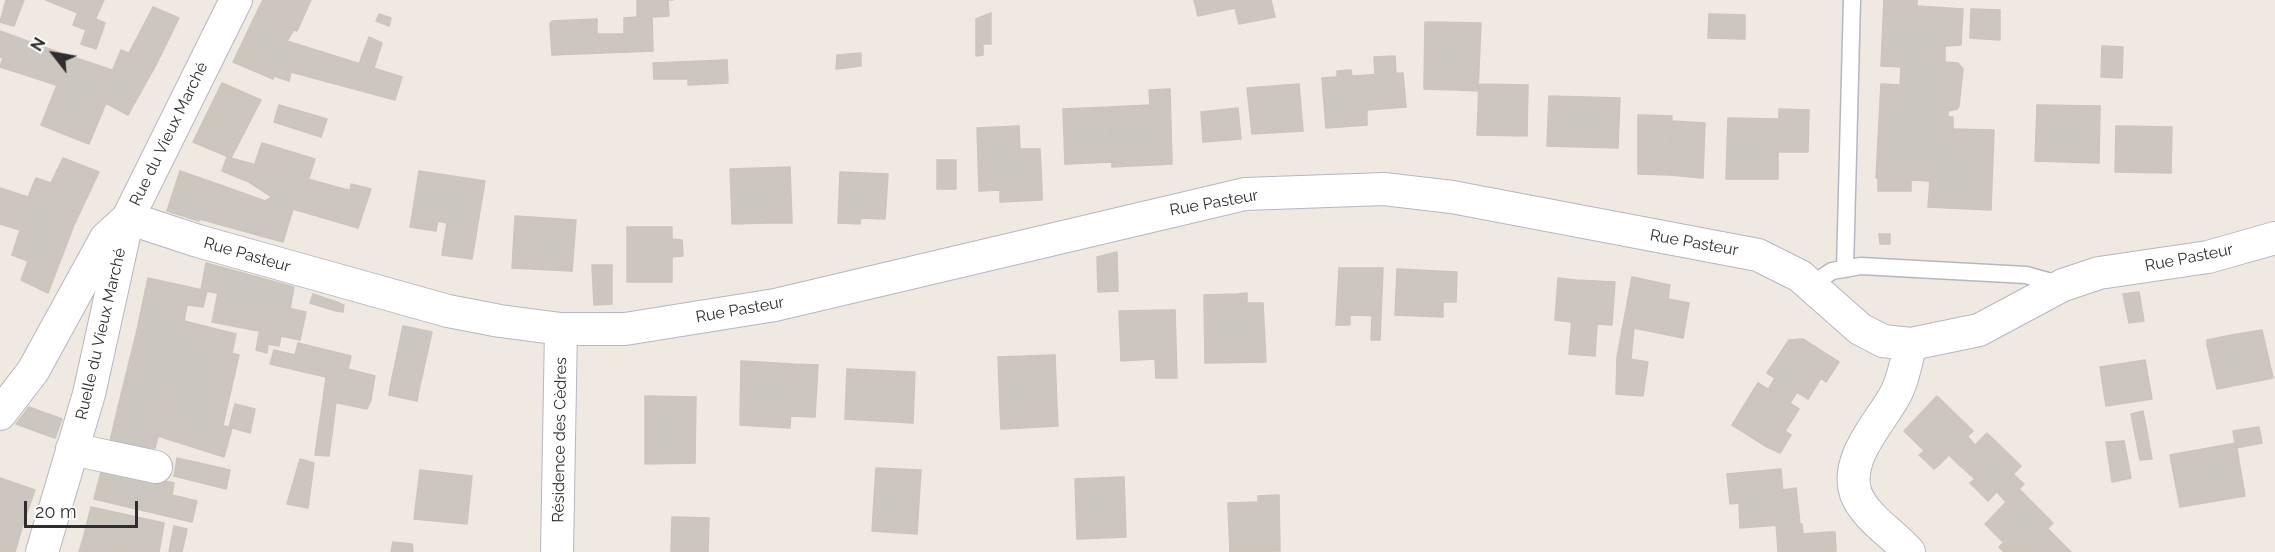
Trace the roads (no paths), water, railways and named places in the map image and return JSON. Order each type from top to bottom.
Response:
[{"type":"street","name":"Rue du Vieux Marché","points":[[0,414],[33,371],[106,238],[128,218],[236,0]]},
{"type":"street","name":"Rue Pasteur","points":[[128,218],[263,260],[448,311],[500,321],[561,328],[625,329],[775,305],[1245,194],[1384,189],[1452,197],[1758,255],[1800,276],[1860,329],[1883,341],[1911,344],[1979,330],[2063,285],[2099,273],[2208,257],[2275,238]]},
{"type":"street","name":"Ruelle du Vieux Marché","points":[[42,552],[89,394],[128,218]]},
{"type":"street","name":"Résidence des Cèdres","points":[[557,552],[561,328]]},
{"type":"street","points":[[1909,552],[1871,514],[1856,493],[1855,472],[1863,444],[1895,396],[1911,344]]},
{"type":"street","points":[[72,449],[156,467]]},
{"type":"lane","points":[[1845,269],[1852,0]]},
{"type":"lane","points":[[1811,285],[1832,271],[1861,266],[2026,275],[2063,285]]}]
